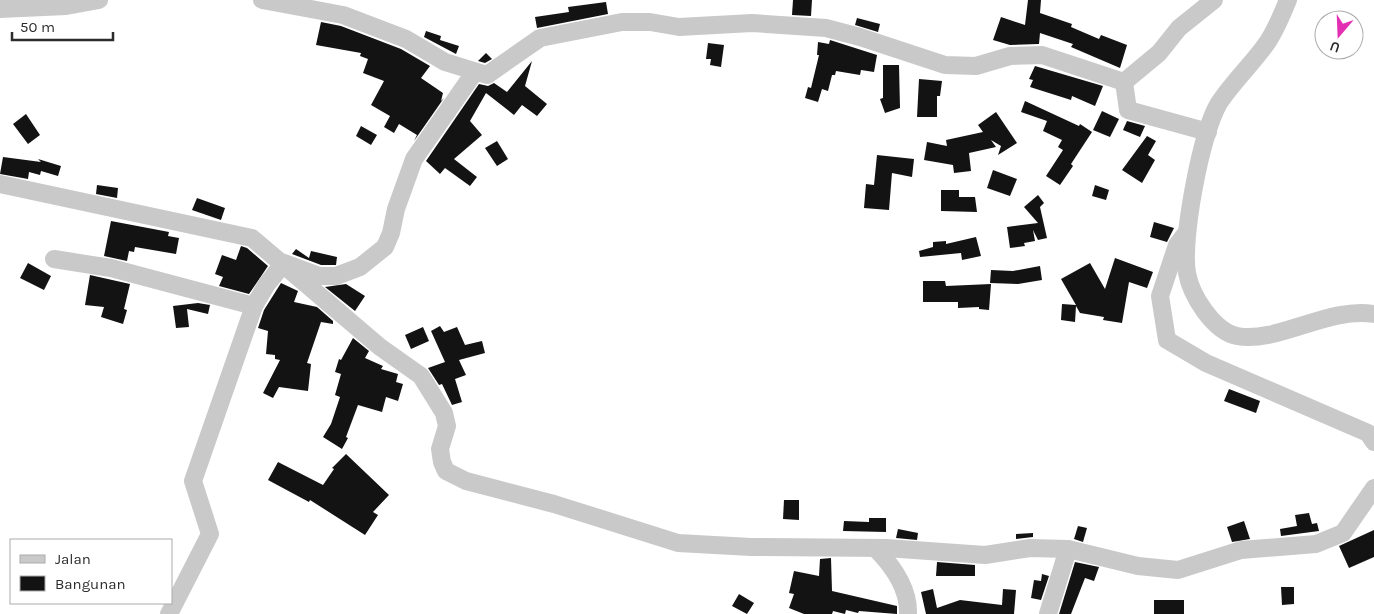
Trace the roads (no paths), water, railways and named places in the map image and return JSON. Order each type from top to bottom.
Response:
[{"type":"street","points":[[0,9],[66,6],[98,0]]},
{"type":"street","points":[[262,0],[343,14],[406,39],[445,62],[474,73],[487,75],[540,38],[622,22],[650,22],[679,27],[752,23],[826,28],[860,37],[945,66],[976,66],[1010,56],[1042,55],[1124,82]]},
{"type":"street","points":[[1124,82],[1159,53],[1179,28],[1214,0]]},
{"type":"street","points":[[1288,0],[1265,47],[1220,103],[1208,132],[1199,158],[1188,229],[1187,274],[1198,304],[1217,324],[1235,336],[1259,337],[1349,313],[1374,314]]},
{"type":"street","points":[[284,263],[319,276],[336,276],[360,267],[385,247],[392,233],[396,209],[414,159],[474,73]]},
{"type":"street","points":[[1124,82],[1128,110],[1208,132]]},
{"type":"street","points":[[0,184],[252,238],[284,263],[380,347],[421,376],[444,413],[447,426],[440,449],[446,471],[466,481],[554,504],[655,534],[678,543],[751,547],[875,548],[985,555],[1030,548],[1068,550],[1138,566],[1178,570],[1241,550],[1316,544],[1343,533],[1374,488]]},
{"type":"street","points":[[1188,229],[1177,245],[1160,296],[1167,340],[1206,363],[1368,433],[1374,442]]},
{"type":"street","points":[[54,259],[111,268],[254,306]]},
{"type":"street","points":[[169,614],[210,534],[193,481],[254,306],[267,284],[284,263]]},
{"type":"street","points":[[875,548],[891,564],[907,597],[908,614]]},
{"type":"street","points":[[1048,614],[1068,550]]}]
